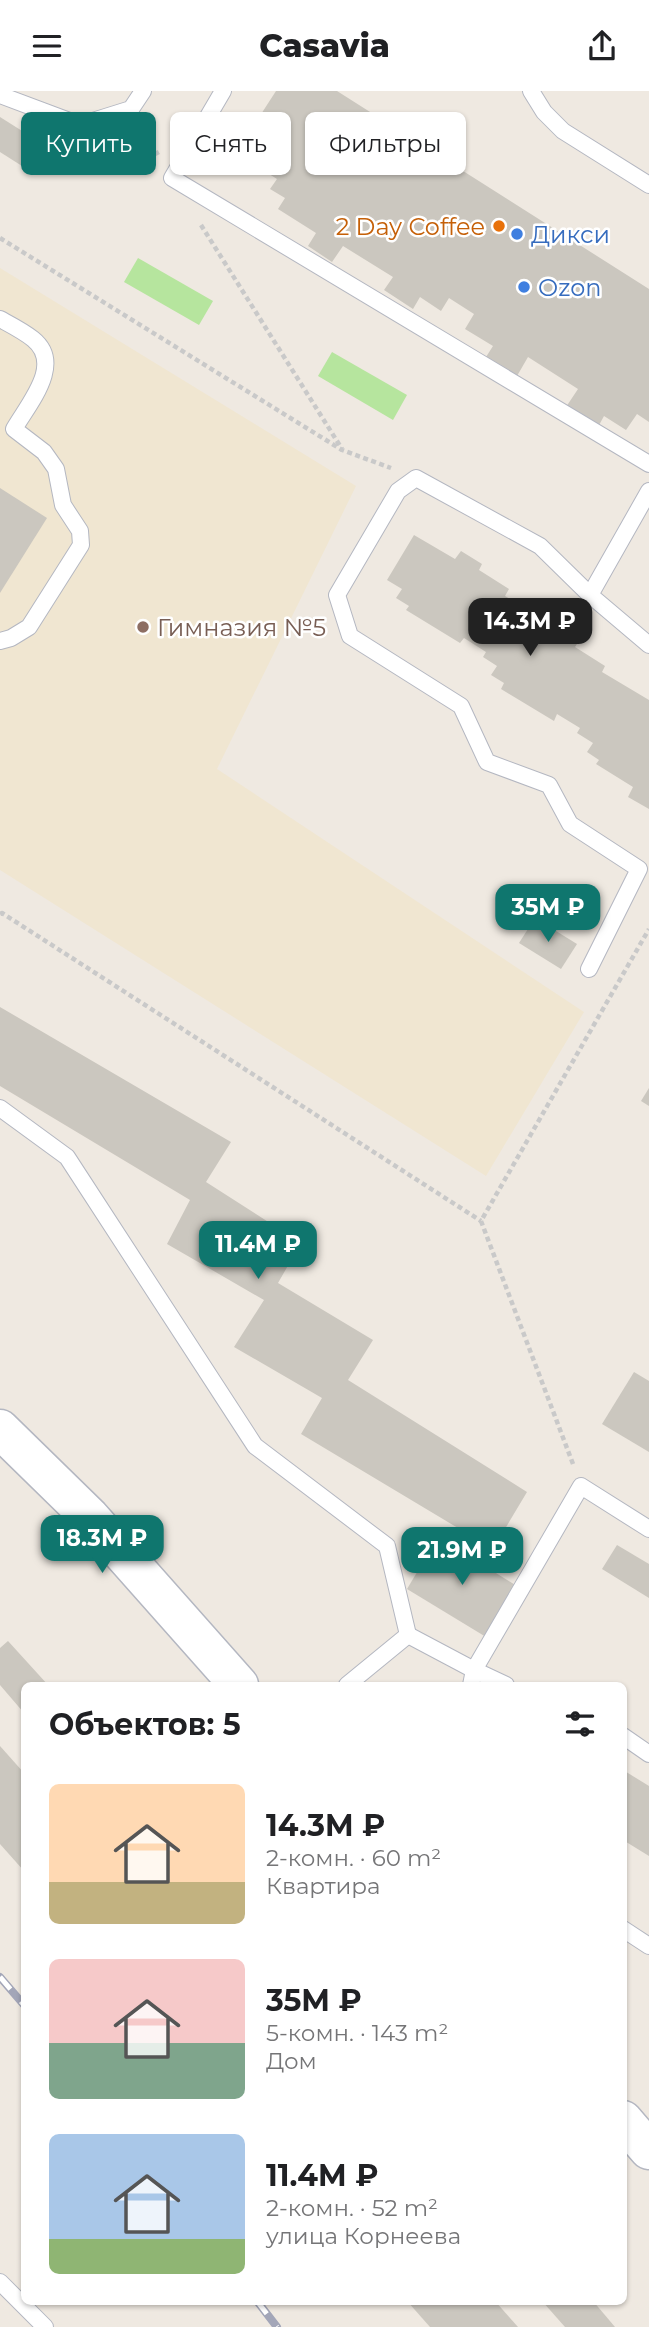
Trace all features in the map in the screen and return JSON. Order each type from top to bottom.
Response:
[{"type":"street","points":[[0,1429],[45,1470],[97,1525],[236,1682]]},
{"type":"street","points":[[627,2125],[649,2150]]},
{"type":"lane","points":[[0,95],[80,125],[131,109],[143,91]]},
{"type":"lane","points":[[223,91],[172,179],[649,464]]},
{"type":"lane","points":[[531,91],[544,113],[564,131],[649,185]]},
{"type":"lane","points":[[0,319],[33,339],[44,352],[47,363],[45,375],[15,429],[44,452],[56,469],[64,505],[80,531],[81,545],[29,627],[0,641]]},
{"type":"lane","points":[[589,969],[639,869],[570,824],[549,785],[487,762],[461,706],[350,636],[337,594],[398,491],[416,478],[540,546],[590,595],[649,645]]},
{"type":"lane","points":[[590,595],[649,491]]},
{"type":"lane","points":[[0,1108],[67,1157],[255,1446],[387,1546],[408,1635],[472,1677],[493,1682]]},
{"type":"lane","points":[[472,1677],[581,1486],[649,1529]]},
{"type":"lane","points":[[351,1682],[408,1635]]},
{"type":"lane","points":[[627,1739],[649,1754]]},
{"type":"lane","points":[[627,1931],[649,1945]]},
{"type":"lane","points":[[0,2282],[21,2303]]},
{"type":"lane","points":[[23,2305],[45,2327]]},
{"type":"path","points":[[131,109],[342,450]]},
{"type":"path","points":[[0,238],[342,450],[416,478]]},
{"type":"path","points":[[0,914],[481,1221],[581,1486]]},
{"type":"path","points":[[481,1221],[649,929]]},
{"type":"shaded area","name":"Гимназия №5","points":[[0,268],[356,486],[217,769],[584,1012],[486,1176],[0,870]]},
{"type":"green space","points":[[138,258],[213,301],[199,325],[124,282]]},
{"type":"green space","points":[[332,352],[407,395],[393,420],[318,376]]},
{"type":"building","points":[[276,91],[337,91],[370,112],[305,112],[305,175],[466,175],[466,173],[649,289],[649,422],[637,414],[626,430],[604,416],[598,427],[566,407],[578,389],[528,357],[517,376],[486,357],[493,346],[465,329],[474,314],[449,298],[441,311],[420,297],[413,309],[384,290],[393,277],[343,246],[332,262],[308,246],[316,233],[278,209],[285,198],[270,189],[277,179],[271,175],[291,175],[291,112],[262,112]]},
{"type":"building","points":[[0,117],[21,130],[21,165],[0,152]]},
{"type":"building","points":[[0,488],[47,518],[0,593]]},
{"type":"building","points":[[414,535],[455,559],[461,551],[482,564],[479,570],[509,589],[505,596],[579,641],[575,647],[605,666],[602,672],[649,700],[649,809],[628,797],[633,787],[596,764],[599,760],[587,752],[593,743],[577,733],[580,728],[557,714],[554,721],[501,689],[504,683],[491,675],[497,666],[483,657],[486,652],[464,638],[460,643],[406,610],[409,606],[396,598],[402,589],[387,580]]},
{"type":"building","points":[[535,918],[577,944],[561,969],[519,943]]},
{"type":"building","points":[[0,1007],[231,1142],[206,1182],[301,1243],[278,1283],[373,1340],[348,1380],[527,1492],[493,1549],[301,1434],[322,1398],[234,1347],[264,1300],[167,1244],[190,1200],[0,1086]]},
{"type":"building","points":[[649,1088],[649,1106],[641,1101]]},
{"type":"building","points":[[634,1372],[649,1381],[649,1452],[602,1424]]},
{"type":"building","points":[[438,1537],[517,1586],[486,1637],[407,1589]]},
{"type":"building","points":[[617,1545],[649,1564],[649,1598],[602,1569]]},
{"type":"building","points":[[8,1641],[45,1682],[21,1682],[21,1710],[0,1685],[0,1648]]},
{"type":"building","points":[[0,1746],[21,1770],[21,1868],[0,1844]]},
{"type":"building","points":[[627,1772],[649,1786],[649,1856],[627,1842]]},
{"type":"building","points":[[411,2305],[499,2305],[518,2327],[430,2327]]},
{"type":"building","points":[[546,2305],[596,2305],[615,2327],[565,2327]]},
{"type":"railway","points":[[0,1977],[21,2002]]},
{"type":"railway","points":[[260,2305],[277,2327]]},
{"type":"place","name":"2 Day Coffee","points":[[499,226]]},
{"type":"place","name":"Дикси","points":[[517,234]]},
{"type":"place","name":"Ozon","points":[[524,287]]},
{"type":"place","name":"Гимназия №5","points":[[143,627]]}]
